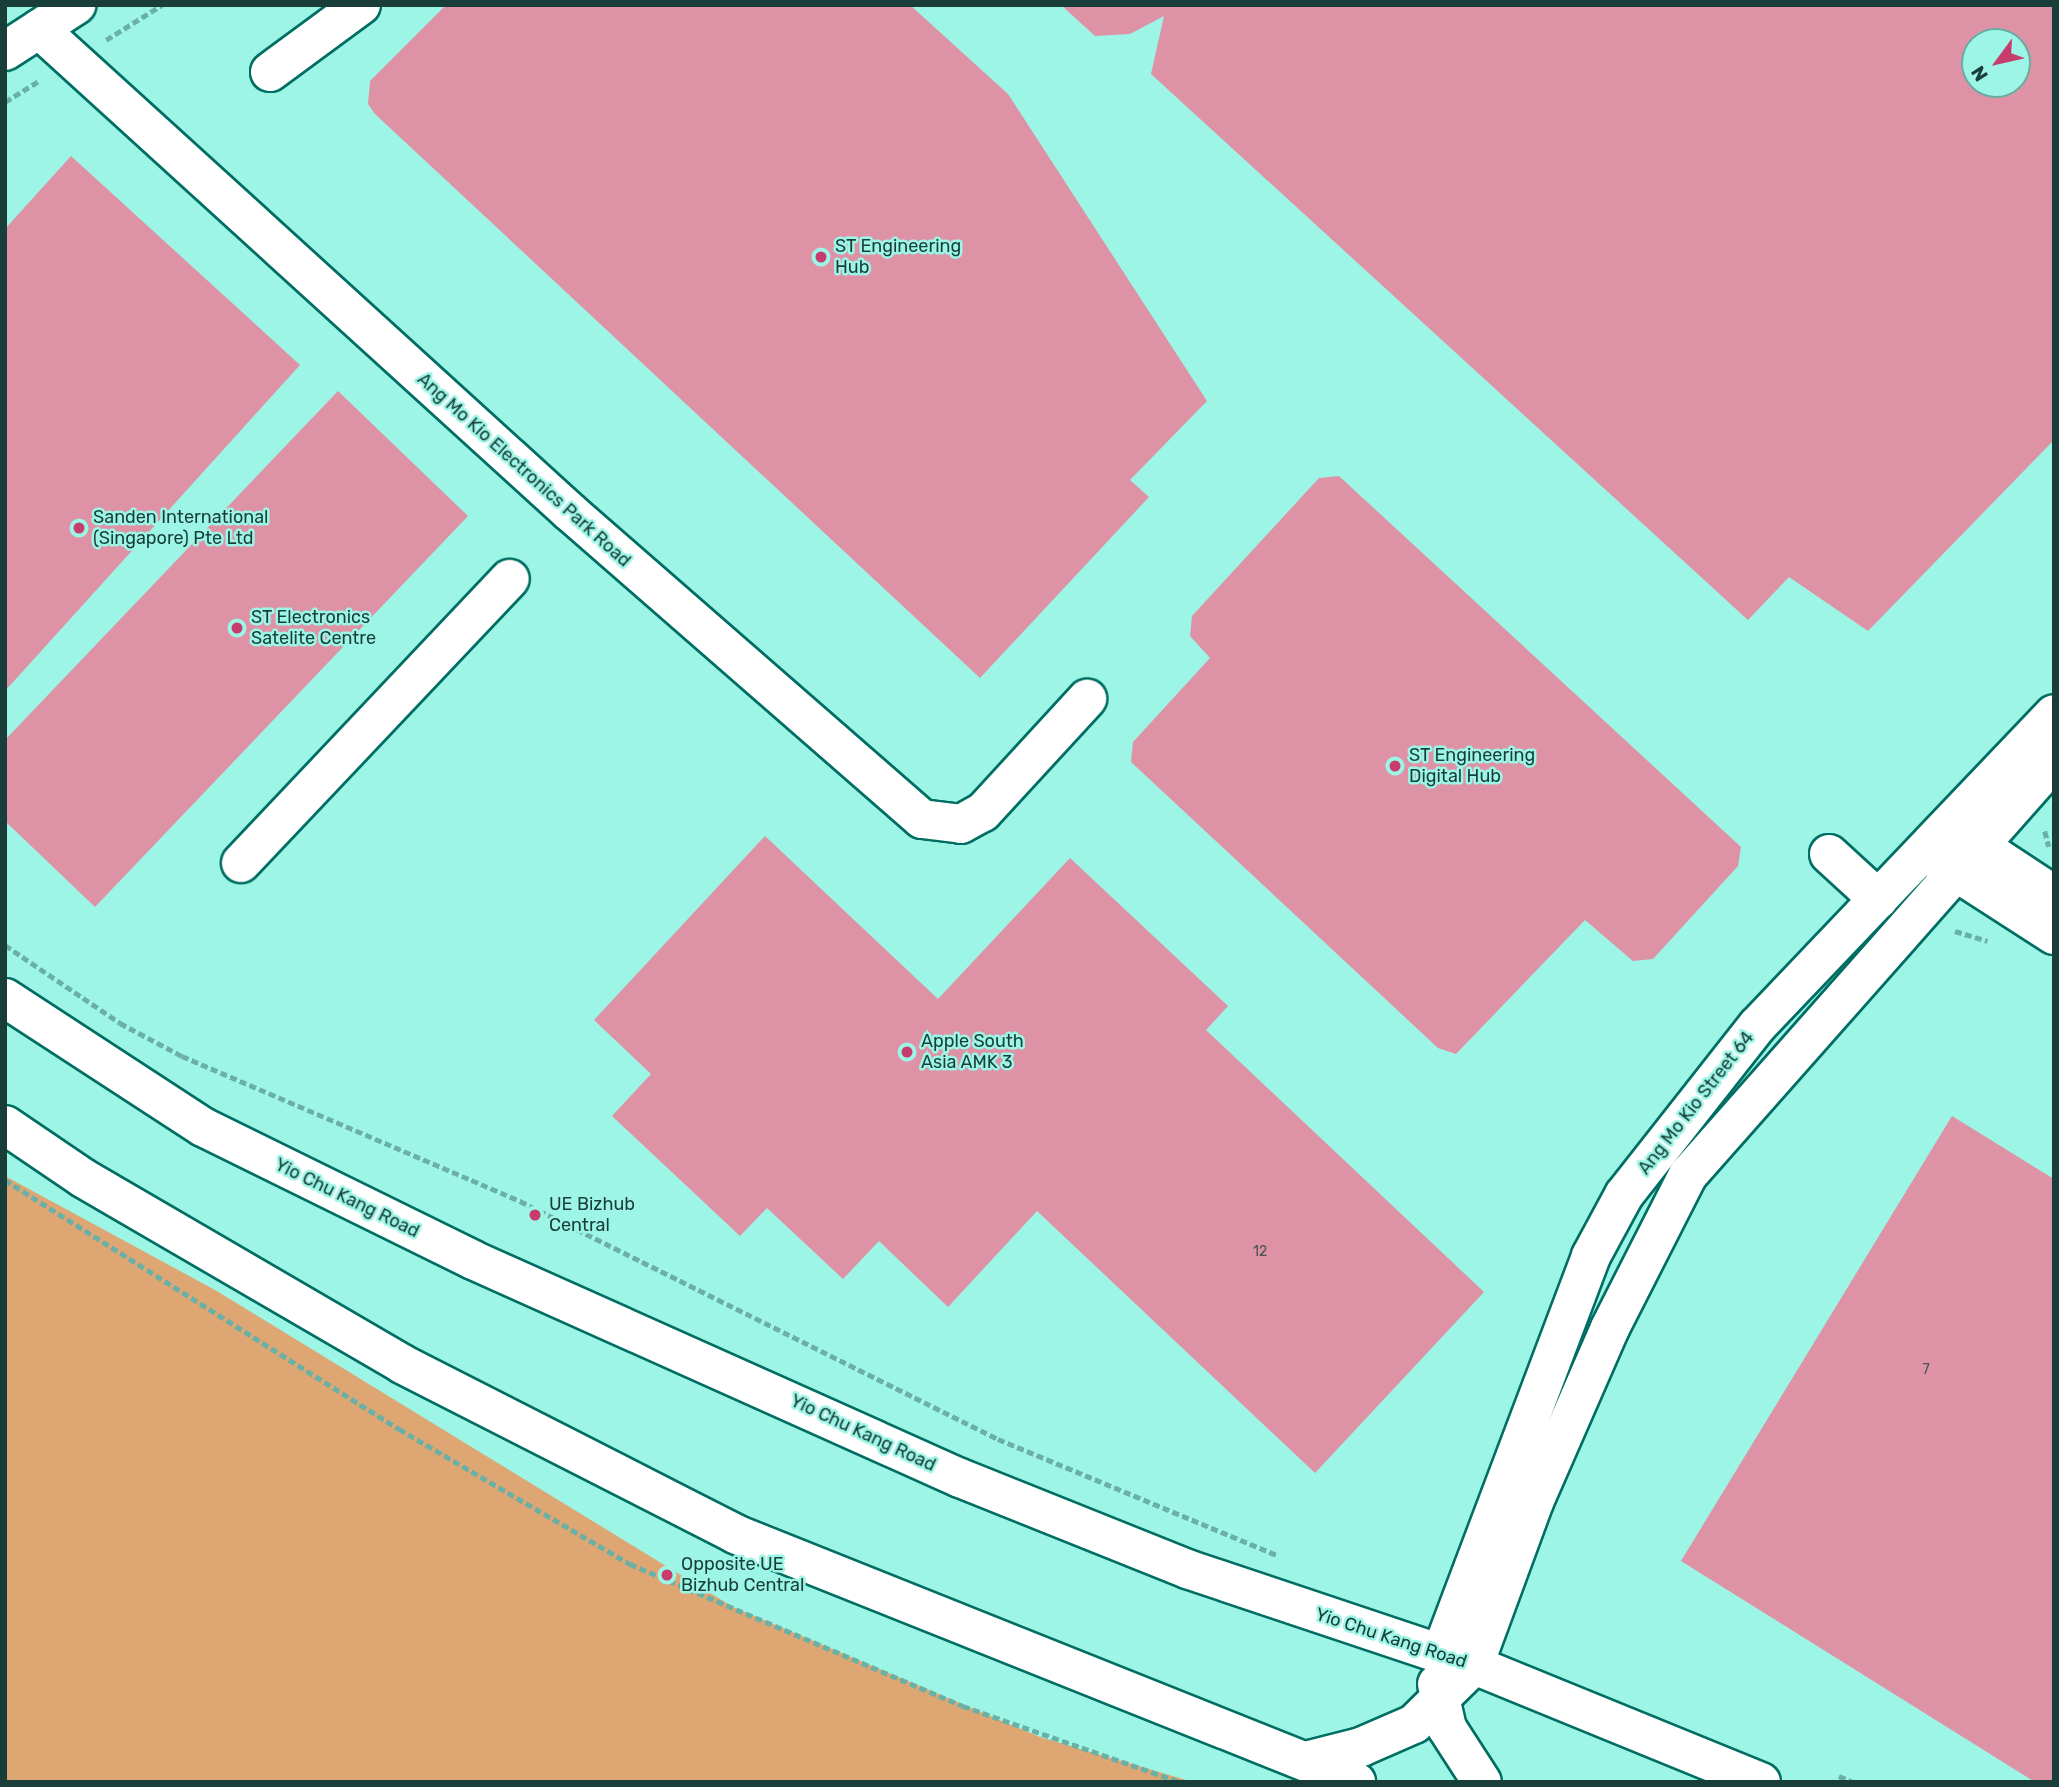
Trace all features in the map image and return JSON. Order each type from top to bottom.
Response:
[{"type":"main road","points":[[5,51],[76,5]]},
{"type":"main road","points":[[270,72],[361,5]]},
{"type":"main road","name":"Ang Mo Kio Electronics Park Road","points":[[39,29],[904,807],[936,825],[961,824],[983,812],[1087,699]]},
{"type":"main road","points":[[241,863],[510,579]]},
{"type":"main road","name":"Ang Mo Kio Street 64","points":[[1457,1661],[1534,1502],[1610,1328],[1688,1175],[1951,849],[2054,714]]},
{"type":"main road","name":"Ang Mo Kio Street 64","points":[[1457,1661],[1569,1313],[1591,1256],[1655,1151],[1758,1025],[1878,900],[1951,849],[2054,761]]},
{"type":"main road","points":[[1951,849],[2001,882],[2054,935]]},
{"type":"main road","points":[[1829,854],[1878,900]]},
{"type":"main road","points":[[2001,882],[2054,895]]},
{"type":"main road","name":"Yio Chu Kang Road","points":[[5,998],[203,1127],[473,1260],[960,1478],[1186,1569],[1457,1661],[1761,1782]]},
{"type":"main road","points":[[5,1125],[83,1178],[402,1364],[735,1534],[1356,1782]]},
{"type":"main road","points":[[1655,1151],[1688,1175]]},
{"type":"main road","points":[[1569,1313],[1610,1328]]},
{"type":"main road","points":[[1306,1761],[1390,1737],[1440,1705],[1457,1661]]},
{"type":"main road","points":[[1440,1705],[1453,1742],[1482,1782]]},
{"type":"path","points":[[1947,938],[2001,882],[2054,820]]},
{"type":"path","points":[[5,945],[120,1023],[182,1056],[520,1201],[998,1439],[1290,1561]]},
{"type":"path","points":[[5,1180],[399,1429],[630,1564],[963,1706],[1180,1782]]},
{"type":"path","points":[[1839,1776],[1853,1782]]},
{"type":"shaded area","points":[[5,1176],[215,1290],[733,1607],[1040,1737],[1193,1782],[5,1782]]},
{"type":"building","name":"ST Engineering Hub","points":[[446,5],[910,5],[1008,94],[1207,401],[1130,480],[1149,497],[980,678],[375,114],[368,104],[370,81]]},
{"type":"building","points":[[1061,5],[2054,5],[2054,440],[1868,631],[1789,577],[1748,620],[1151,74],[1164,16],[1130,34],[1095,36]]},
{"type":"building","name":"Sanden International (Singapore) Pte Ltd","points":[[71,156],[300,365],[5,691],[5,229]]},
{"type":"building","name":"ST Electronics Satelite Centre","points":[[338,391],[468,516],[95,907],[5,821],[5,740]]},
{"type":"building","name":"ST Engineering Digital Hub","points":[[1339,476],[1741,847],[1738,866],[1653,959],[1633,961],[1585,920],[1456,1054],[1438,1048],[1131,762],[1133,742],[1210,658],[1190,636],[1192,616],[1319,478]]},
{"type":"building","name":"Apple South Asia AMK 3","points":[[765,836],[938,999],[1070,858],[1228,1006],[1206,1030],[1484,1292],[1315,1473],[1037,1211],[948,1307],[879,1241],[843,1279],[767,1208],[740,1236],[612,1116],[651,1074],[594,1020]]},
{"type":"building","points":[[1952,1116],[2054,1179],[2054,1782],[2035,1782],[1681,1561]]},
{"type":"place","name":"ST Engineering Hub","points":[[821,257]]},
{"type":"place","name":"Sanden International (Singapore) Pte Ltd","points":[[79,528]]},
{"type":"place","name":"ST Electronics Satelite Centre","points":[[237,628]]},
{"type":"place","name":"ST Engineering Digital Hub","points":[[1395,766]]},
{"type":"place","name":"Apple South Asia AMK 3","points":[[907,1052]]},
{"type":"place","name":"UE Bizhub Central","points":[[535,1215]]},
{"type":"place","name":"Opposite UE Bizhub Central","points":[[667,1575]]}]
